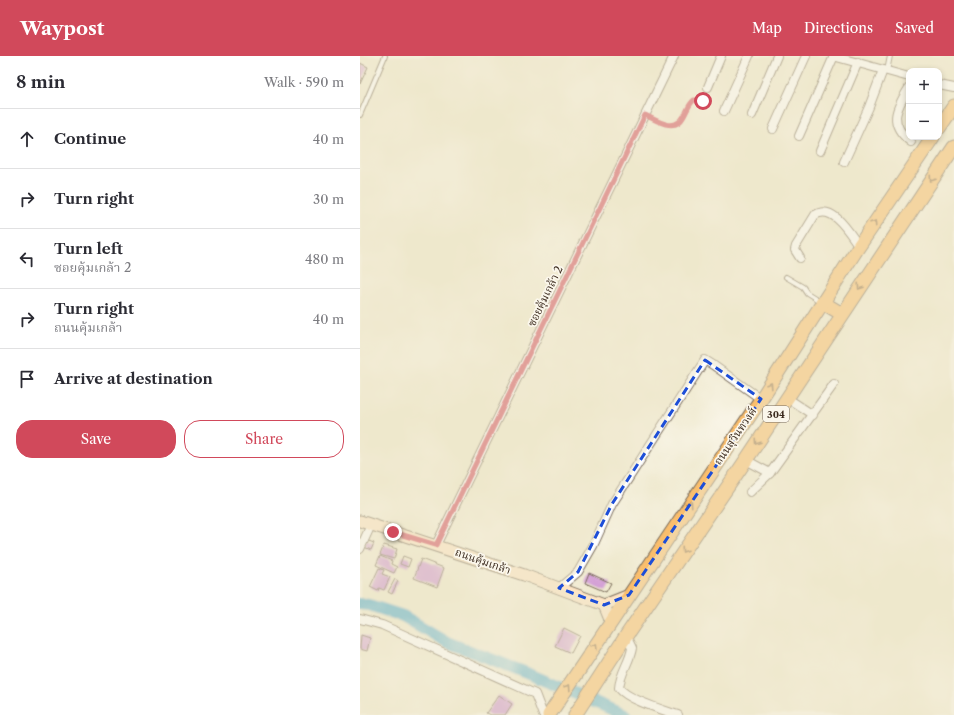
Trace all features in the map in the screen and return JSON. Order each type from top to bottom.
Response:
[{"type":"highway","points":[[942,124],[954,106]]},
{"type":"highway","name":"ถนนสุวินทวงศ์","points":[[553,710],[761,399],[822,302],[931,140]]},
{"type":"highway","name":"ถนนสุวินทวงศ์","points":[[575,715],[626,636],[746,460],[954,147]]},
{"type":"highway","points":[[822,302],[842,314]]},
{"type":"main road","name":"ถนนคุ้มเกล้า","points":[[360,521],[524,575],[604,605]]},
{"type":"main road","points":[[611,622],[604,605],[629,595]]},
{"type":"street","name":"ซอยคุ้มเกล้า 2","points":[[436,545],[674,56]]},
{"type":"street","points":[[708,87],[721,56]]},
{"type":"street","points":[[724,111],[749,56]]},
{"type":"street","points":[[752,115],[777,56]]},
{"type":"street","points":[[773,129],[806,56]]},
{"type":"street","points":[[799,136],[834,56],[861,60],[885,70],[906,76]]},
{"type":"street","points":[[820,151],[861,60]]},
{"type":"street","points":[[844,162],[885,70]]},
{"type":"street","points":[[942,86],[954,88]]},
{"type":"street","points":[[906,94],[899,107],[895,123],[898,130],[911,142]]},
{"type":"street","points":[[800,258],[794,250],[815,214],[820,212],[828,212],[836,217],[859,246]]},
{"type":"street","points":[[559,588],[578,572],[593,546],[612,504],[705,360],[761,399]]},
{"type":"street","points":[[750,492],[770,473],[834,384]]},
{"type":"street","points":[[787,398],[813,415]]},
{"type":"street","points":[[746,460],[770,473]]},
{"type":"street","points":[[360,549],[371,525]]},
{"type":"street","points":[[360,619],[382,626],[535,694],[543,715]]},
{"type":"street","points":[[626,636],[632,648],[630,658],[619,681],[619,688],[644,703],[678,715]]},
{"type":"lane","points":[[360,115],[385,56]]},
{"type":"lane","points":[[885,70],[890,56]]},
{"type":"lane","points":[[786,277],[822,302]]},
{"type":"path","points":[[645,115],[662,123],[673,126],[679,124],[691,102],[694,100],[703,101],[708,87]]},
{"type":"highlighted area","points":[[705,360],[761,399],[629,595],[604,605],[559,588],[578,572],[612,504]]},
{"type":"building","points":[[360,63],[368,67],[360,84]]},
{"type":"building","points":[[366,540],[374,543],[371,550],[364,547]]},
{"type":"building","points":[[384,545],[397,549],[394,559],[380,555]]},
{"type":"building","points":[[380,556],[392,561],[391,564],[397,567],[394,573],[376,565]]},
{"type":"building","points":[[403,556],[411,559],[408,567],[400,564]]},
{"type":"building","points":[[421,559],[444,568],[437,587],[414,578]]},
{"type":"building","points":[[379,568],[384,570],[382,574],[390,577],[384,590],[379,588],[378,591],[370,587]]},
{"type":"building","points":[[589,573],[611,583],[606,592],[585,583]]},
{"type":"building","points":[[395,579],[398,581],[392,594],[388,592]]},
{"type":"building","points":[[564,628],[580,636],[571,653],[555,646]]},
{"type":"building","points":[[361,635],[370,638],[367,651],[360,649]]},
{"type":"building","points":[[499,695],[512,704],[505,715],[490,715],[486,713]]},
{"type":"waterway","points":[[360,604],[369,605],[403,616],[447,642],[527,673],[625,715]]},
{"type":"route","points":[[393,532],[436,545],[645,115],[662,123],[673,126],[679,124],[682,120],[691,102],[694,100],[703,101]]}]
